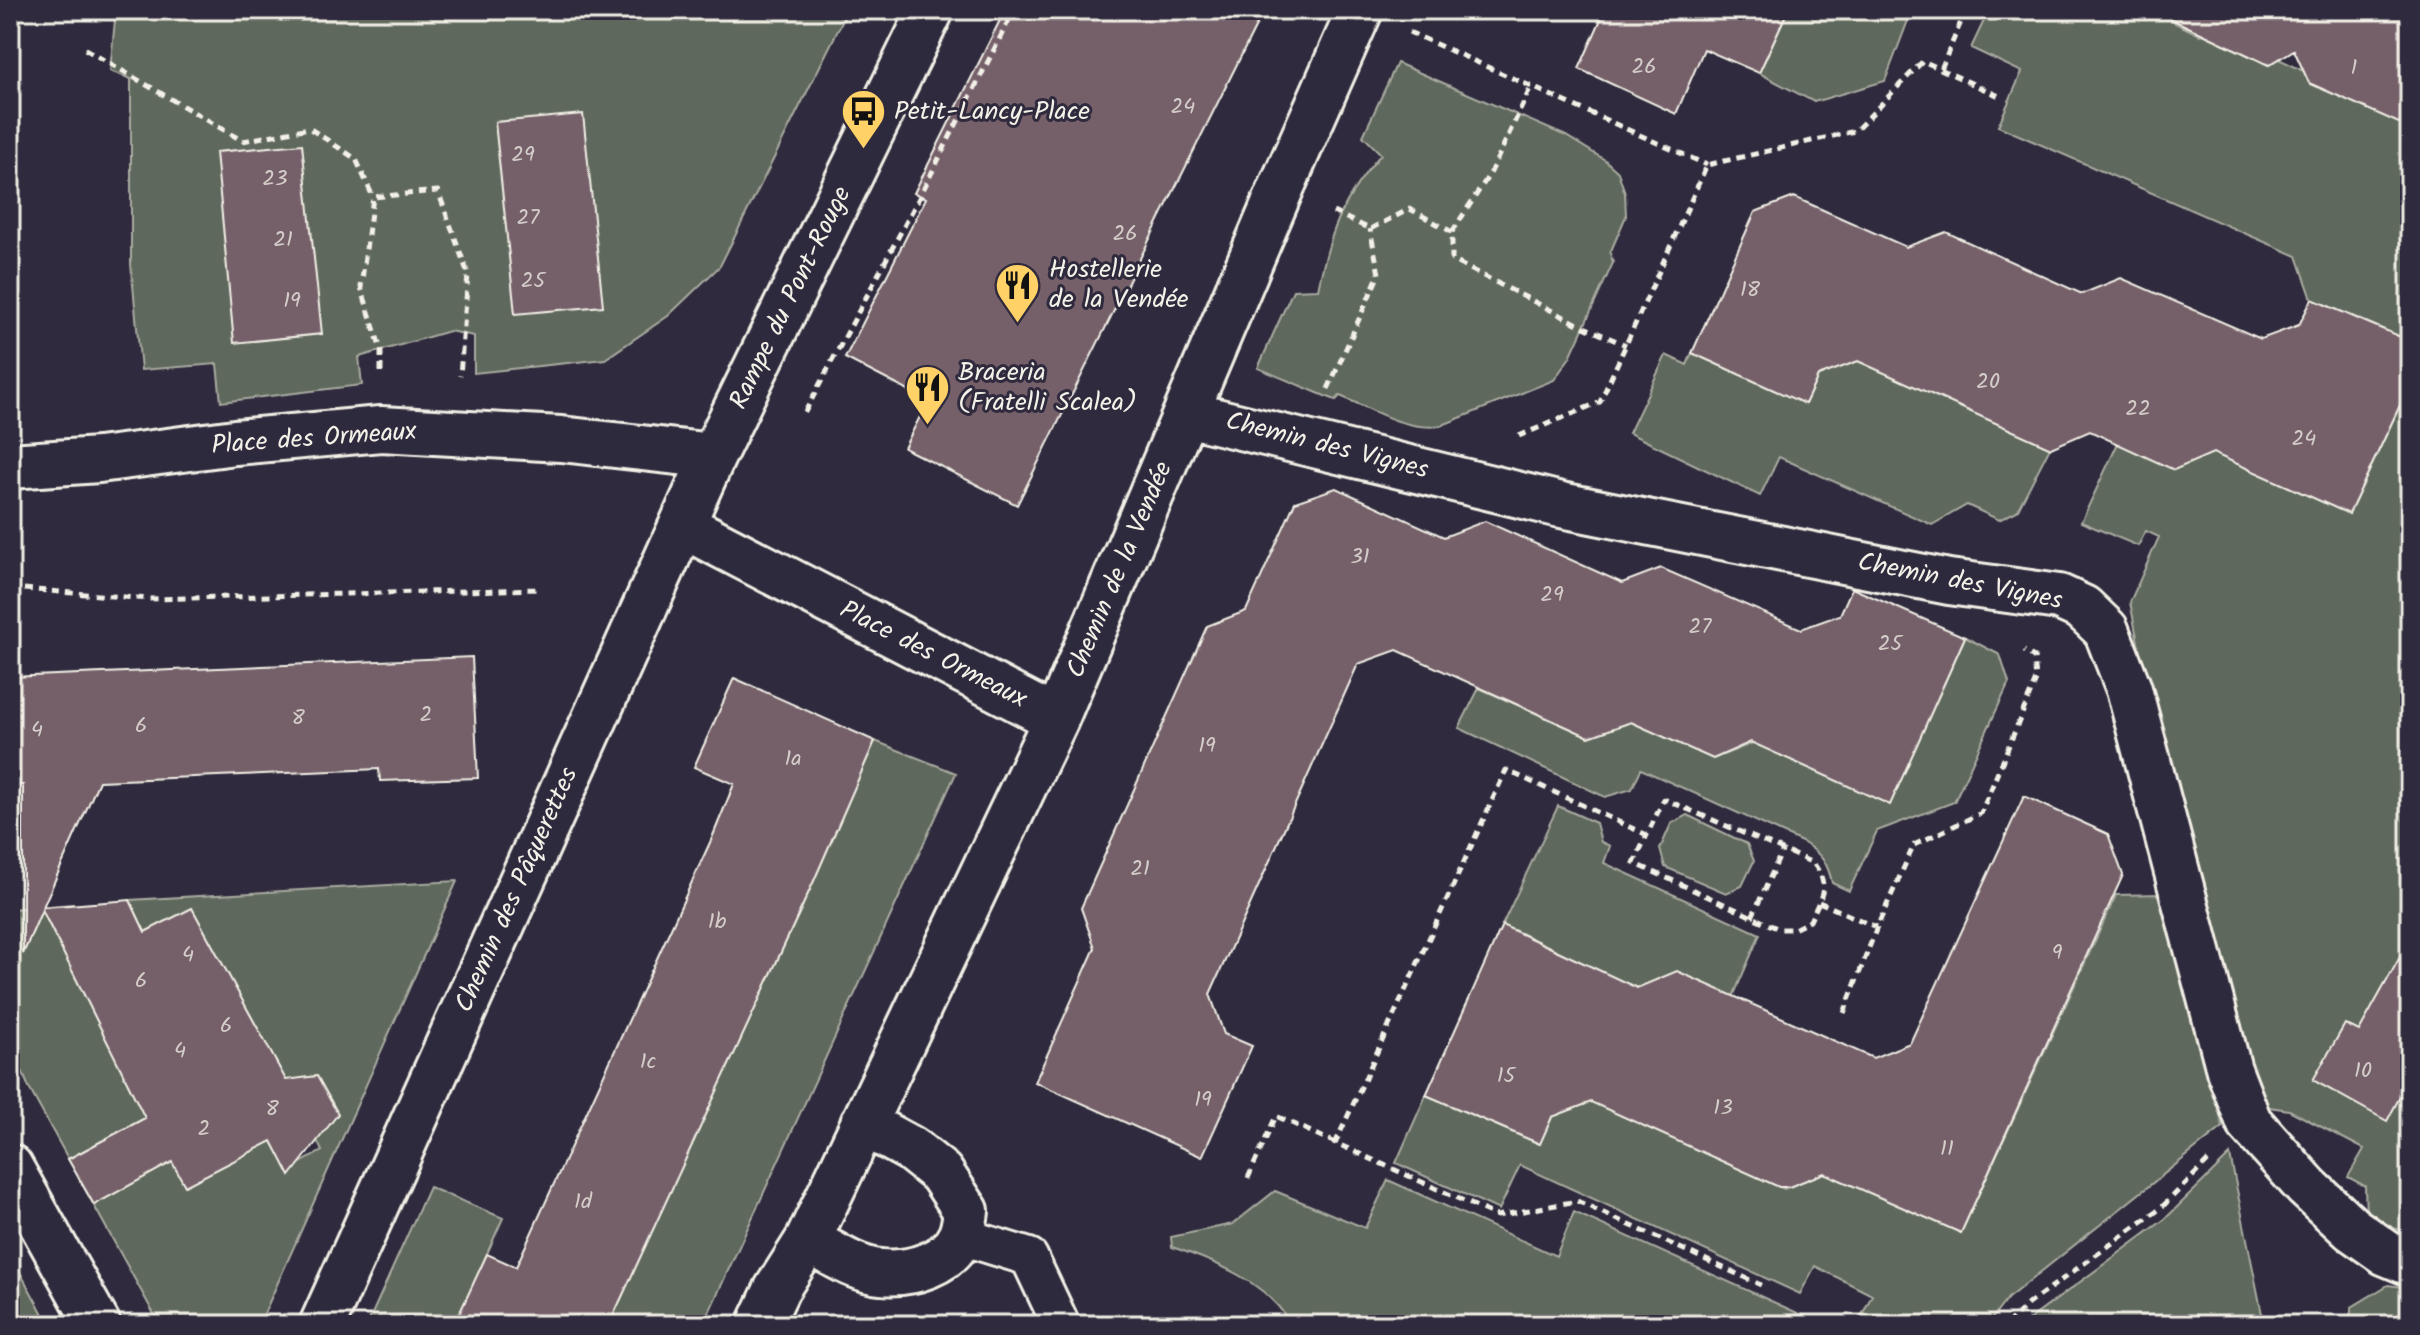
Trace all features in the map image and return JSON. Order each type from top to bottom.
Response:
[{"type":"street","name":"Rampe du Pont-Rouge","points":[[713,456],[931,10]]},
{"type":"street","name":"Chemin de la Vendée","points":[[769,1307],[808,1240],[1056,719],[1280,191],[1379,19]]},
{"type":"street","name":"Chemin des Vignes","points":[[1187,414],[1561,505],[1934,579],[2059,597],[2083,608],[2106,630],[2129,689],[2229,1070],[2249,1122],[2307,1187],[2352,1229],[2386,1253],[2410,1263]]},
{"type":"street","name":"Place des Ormeaux","points":[[10,466],[99,460],[235,442],[381,429],[561,439],[713,456]]},
{"type":"street","name":"Chemin des Pâquerettes","points":[[322,1325],[713,456]]},
{"type":"street","name":"Place des Ormeaux","points":[[682,525],[1056,719]]},
{"type":"street","points":[[808,1240],[847,1262],[880,1272],[922,1268],[947,1254],[961,1236],[966,1211],[941,1173],[911,1149],[863,1123]]},
{"type":"street","points":[[10,1167],[98,1325]]},
{"type":"lane","points":[[961,1236],[1029,1257],[1061,1325]]},
{"type":"path","points":[[805,412],[1014,10]]},
{"type":"path","points":[[1941,69],[1966,10]]},
{"type":"path","points":[[1379,19],[1707,165],[1855,131],[1923,61],[1999,96]]},
{"type":"path","points":[[85,49],[243,141],[309,128],[356,159],[373,197],[361,287],[381,350],[381,429]]},
{"type":"path","points":[[1531,87],[1491,172],[1452,232],[1452,260],[1626,345]]},
{"type":"path","points":[[1450,477],[1501,443],[1600,402],[1707,165]]},
{"type":"path","points":[[373,197],[438,191],[468,274],[455,432]]},
{"type":"path","points":[[1370,229],[1410,209],[1452,232]]},
{"type":"path","points":[[1328,210],[1370,229]]},
{"type":"path","points":[[1304,441],[1379,274],[1370,229]]},
{"type":"path","points":[[10,588],[149,599],[541,589]]},
{"type":"path","points":[[1844,1013],[1877,927],[1914,845],[1981,813],[2036,680],[2034,657],[2020,649]]},
{"type":"path","points":[[1335,1144],[1506,770],[1564,794],[1647,835]]},
{"type":"path","points":[[1664,799],[1813,863],[1822,874],[1825,886],[1810,921],[1794,929],[1779,929],[1634,863],[1647,835],[1664,799]]},
{"type":"path","points":[[1752,917],[1783,849]]},
{"type":"path","points":[[1819,902],[1877,927]]},
{"type":"path","points":[[1248,1178],[1276,1116],[1497,1216],[1577,1201],[1761,1285]]},
{"type":"path","points":[[2007,1325],[2028,1304],[2161,1208],[2249,1122]]},
{"type":"green space","points":[[116,10],[848,10],[720,266],[668,316],[605,359],[474,373],[474,336],[449,331],[359,357],[362,385],[221,402],[217,364],[141,370],[131,264],[131,79],[110,71]]},
{"type":"green space","points":[[1788,10],[1912,10],[1885,81],[1814,102],[1759,73]]},
{"type":"green space","points":[[1989,10],[2169,10],[2175,23],[2200,35],[2213,30],[2237,41],[2242,52],[2268,65],[2279,59],[2304,71],[2309,83],[2333,94],[2346,89],[2410,121],[2410,341],[2312,299],[2297,256],[1998,126],[2022,72],[1971,48]]},
{"type":"green space","points":[[1397,63],[1566,136],[1605,160],[1618,172],[1625,193],[1626,216],[1610,253],[1613,263],[1570,357],[1554,380],[1440,426],[1401,422],[1340,396],[1336,400],[1258,368],[1293,290],[1318,289],[1339,217],[1356,186],[1381,154],[1363,136]]},
{"type":"green space","points":[[1692,353],[1805,404],[1818,376],[1858,361],[2050,447],[2017,511],[1999,520],[1967,505],[1932,525],[1779,457],[1760,496],[1629,433],[1666,355],[1687,365]]},
{"type":"green space","points":[[2410,384],[2410,1234],[2366,1217],[2365,1186],[2348,1177],[2364,1149],[2289,1110],[2256,1105],[2150,703],[2130,602],[2159,537],[2146,531],[2138,546],[2081,522],[2118,443],[2212,452],[2349,514]]},
{"type":"green space","points":[[1965,637],[2000,655],[2009,683],[1954,802],[1877,831],[1849,891],[1832,883],[1823,860],[1804,843],[1641,769],[1632,789],[1605,797],[1459,728],[1479,688],[1589,737],[1631,722],[1713,759],[1753,743],[1890,804]]},
{"type":"green space","points":[[875,741],[956,773],[705,1321],[742,1325],[579,1325],[620,1301]]},
{"type":"green space","points":[[1558,806],[1596,823],[1601,842],[1610,846],[1604,863],[1760,934],[1733,997],[1638,989],[1512,929],[1498,934]]},
{"type":"green space","points":[[1687,815],[1747,844],[1754,861],[1742,886],[1726,893],[1665,867],[1660,849],[1671,824]]},
{"type":"green space","points":[[457,881],[259,1325],[160,1325],[29,1088],[18,1061],[11,909],[73,904],[85,942],[270,1138],[288,1170],[322,1151],[314,1134],[338,1114],[317,1076],[302,1078],[288,1085],[192,908],[145,932],[130,900]]},
{"type":"green space","points":[[2162,894],[2223,1127],[2008,1298],[1987,1325],[1857,1325],[1872,1295],[1815,1266],[1800,1294],[1520,1165],[1499,1210],[1396,1163],[1426,1095],[1539,1144],[1552,1117],[1593,1101],[1784,1189],[1824,1173],[1961,1233],[2116,895]]},
{"type":"green space","points":[[2230,1155],[2262,1314],[2243,1325],[2022,1325],[2165,1219]]},
{"type":"green space","points":[[1388,1180],[1556,1256],[1574,1212],[1824,1325],[1291,1325],[1281,1310],[1255,1285],[1206,1259],[1172,1247],[1171,1237],[1233,1224],[1275,1191],[1365,1228]]},
{"type":"green space","points":[[429,1187],[503,1218],[455,1325],[367,1325]]},
{"type":"green space","points":[[10,1254],[49,1325],[10,1325]]},
{"type":"green space","points":[[2388,1285],[2410,1288],[2410,1325],[2348,1325],[2352,1307]]},
{"type":"building","points":[[1005,10],[1264,10],[1017,505],[904,448],[928,401],[845,358],[926,198],[914,193]]},
{"type":"building","points":[[1605,10],[1788,10],[1759,73],[1704,49],[1676,114],[1579,69]]},
{"type":"building","points":[[2152,10],[2410,10],[2410,128],[2309,83],[2294,50],[2269,65]]},
{"type":"building","points":[[583,114],[603,306],[515,314],[495,122]]},
{"type":"building","points":[[302,144],[322,334],[234,343],[216,152]]},
{"type":"building","points":[[1794,197],[1906,247],[1946,232],[2082,294],[2121,278],[2261,339],[2299,325],[2312,299],[2410,341],[2410,384],[2349,514],[2213,453],[2174,470],[2090,431],[2051,448],[1858,361],[1818,376],[1805,404],[1692,353],[1755,212]]},
{"type":"building","points":[[1336,488],[1444,537],[1485,521],[1622,583],[1661,568],[1801,629],[1840,615],[1852,588],[1965,637],[1890,805],[1751,742],[1713,759],[1631,722],[1589,737],[1397,650],[1358,664],[1210,994],[1224,1034],[1252,1046],[1202,1157],[1035,1082],[1095,948],[1081,908],[1207,626],[1246,611],[1295,502]]},
{"type":"building","points":[[472,657],[478,778],[380,781],[379,769],[99,781],[43,907],[130,900],[145,932],[192,908],[286,1080],[317,1076],[338,1114],[290,1176],[272,1141],[185,1186],[172,1162],[94,1205],[68,1159],[145,1118],[42,910],[23,954],[23,785],[10,785],[10,677]]},
{"type":"building","points":[[734,678],[875,741],[813,883],[609,1325],[454,1325],[487,1254],[516,1267],[712,838],[734,784],[694,767]]},
{"type":"building","points":[[2024,796],[2108,834],[2123,875],[1961,1233],[1824,1173],[1789,1187],[1779,1187],[1591,1102],[1552,1117],[1540,1144],[1426,1095],[1502,925],[1637,988],[1677,971],[1873,1058],[1910,1043]]},
{"type":"building","points":[[2410,939],[2410,1078],[2387,1121],[2313,1080],[2345,1024],[2359,1031]]},
{"type":"place","name":"Petit-Lancy-Place","points":[[863,151]]},
{"type":"place","name":"Hostellerie de la Vendée","points":[[1018,324]]},
{"type":"place","name":"Braceria (Fratelli Scalea)","points":[[927,427]]}]
